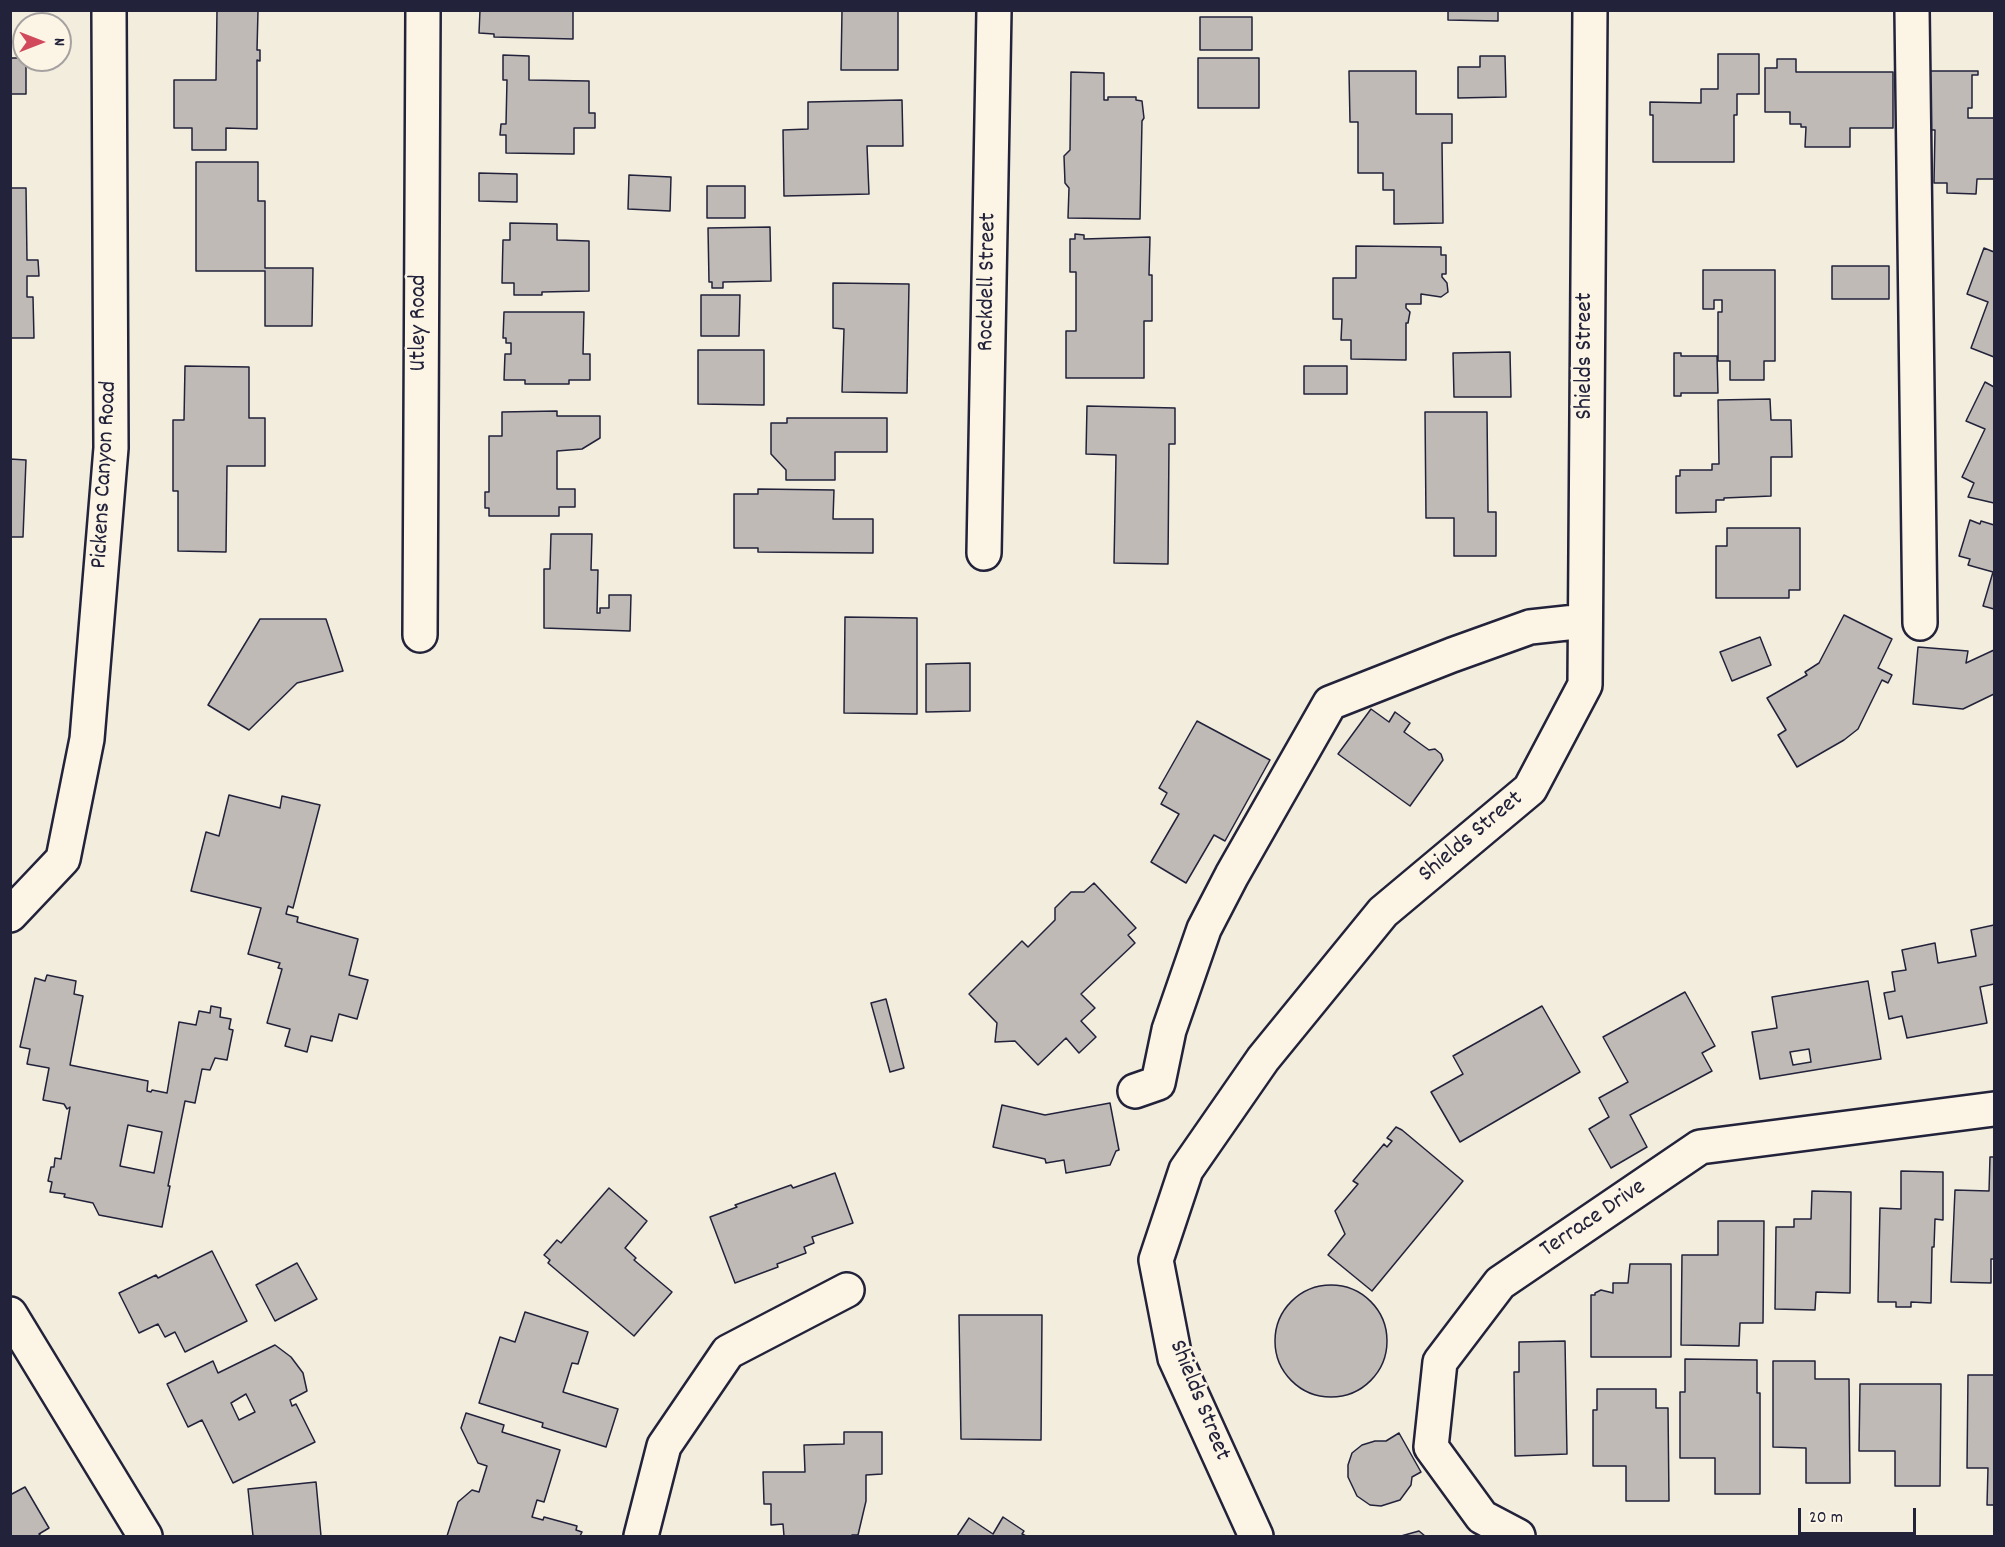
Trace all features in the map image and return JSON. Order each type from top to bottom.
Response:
[{"type":"street","name":"Pickens Canyon Road","points":[[10,915],[63,859],[87,739],[111,448],[109,10]]},
{"type":"street","name":"Utley Road","points":[[420,636],[423,10]]},
{"type":"street","name":"Rockdell Street","points":[[984,553],[994,10]]},
{"type":"street","name":"Shields Street","points":[[1256,1536],[1175,1358],[1156,1260],[1186,1170],[1263,1059],[1383,912],[1530,789],[1585,685],[1590,10]]},
{"type":"street","points":[[1912,10],[1920,623]]},
{"type":"street","points":[[1135,1091],[1158,1083],[1169,1030],[1204,929],[1232,875],[1330,703],[1530,627],[1585,621]]},
{"type":"street","name":"Terrace Drive","points":[[1518,1536],[1482,1517],[1431,1447],[1440,1362],[1500,1283],[1701,1148],[1995,1109]]},
{"type":"street","points":[[640,1536],[664,1446],[728,1353],[847,1290]]},
{"type":"street","points":[[10,1314],[145,1536]]},
{"type":"building","points":[[480,10],[573,10],[573,39],[494,37],[494,34],[479,33]]},
{"type":"building","points":[[898,10],[898,70],[841,70],[842,11]]},
{"type":"building","points":[[1448,10],[1498,10],[1498,21],[1448,20]]},
{"type":"building","points":[[217,11],[258,11],[257,50],[260,50],[260,61],[257,60],[257,129],[226,128],[226,150],[192,150],[192,128],[174,128],[174,80],[216,80]]},
{"type":"building","points":[[1200,17],[1252,17],[1252,50],[1200,50]]},
{"type":"building","points":[[1718,54],[1759,54],[1759,94],[1737,94],[1737,115],[1734,115],[1734,162],[1653,162],[1653,115],[1650,115],[1650,102],[1701,103],[1701,89],[1718,89]]},
{"type":"building","points":[[503,55],[529,56],[529,80],[589,81],[589,113],[595,113],[595,128],[574,128],[574,154],[506,153],[506,135],[500,135],[501,124],[506,124],[507,80],[503,80]]},
{"type":"building","points":[[1480,56],[1505,56],[1506,97],[1458,98],[1458,67],[1480,67]]},
{"type":"building","points":[[10,58],[12,58],[12,72],[26,72],[26,94],[10,94]]},
{"type":"building","points":[[1198,58],[1259,58],[1259,108],[1198,108]]},
{"type":"building","points":[[1777,59],[1796,59],[1796,72],[1893,72],[1893,128],[1850,128],[1850,147],[1805,147],[1806,127],[1801,127],[1801,124],[1790,124],[1790,112],[1765,112],[1765,68],[1777,68]]},
{"type":"building","points":[[1349,71],[1416,71],[1416,114],[1452,114],[1452,143],[1442,143],[1443,223],[1394,224],[1394,190],[1383,190],[1383,173],[1358,173],[1358,122],[1350,122]]},
{"type":"building","points":[[1930,71],[1978,71],[1978,75],[1972,75],[1972,108],[1968,108],[1968,118],[1994,118],[1994,179],[1977,179],[1976,194],[1947,193],[1947,183],[1934,183],[1935,130],[1929,130]]},
{"type":"building","points":[[1071,72],[1104,73],[1104,100],[1108,100],[1108,97],[1136,97],[1136,100],[1142,101],[1144,118],[1142,121],[1140,219],[1068,218],[1069,188],[1065,183],[1064,156],[1070,150]]},
{"type":"building","points":[[902,100],[903,146],[867,146],[869,194],[784,196],[783,130],[808,129],[808,102]]},
{"type":"building","points":[[196,162],[258,162],[258,201],[265,201],[265,268],[313,268],[312,326],[265,326],[265,271],[196,271]]},
{"type":"building","points":[[479,173],[517,174],[517,202],[479,201]]},
{"type":"building","points":[[629,175],[671,177],[670,211],[628,209]]},
{"type":"building","points":[[707,186],[745,186],[745,218],[707,218]]},
{"type":"building","points":[[10,188],[26,188],[27,260],[38,260],[39,276],[27,276],[27,297],[33,297],[34,338],[10,338]]},
{"type":"building","points":[[510,223],[557,224],[557,240],[589,241],[589,291],[514,295],[514,283],[502,283],[503,240],[510,240]]},
{"type":"building","points":[[770,227],[771,281],[723,282],[723,288],[712,288],[712,282],[709,282],[708,228]]},
{"type":"building","points":[[1075,234],[1084,235],[1084,239],[1150,237],[1149,275],[1152,275],[1152,321],[1144,321],[1144,378],[1066,378],[1066,331],[1076,331],[1076,272],[1070,272],[1070,239],[1075,239]]},
{"type":"building","points":[[1356,246],[1441,247],[1441,255],[1446,255],[1446,274],[1442,274],[1442,277],[1447,283],[1448,292],[1441,297],[1421,294],[1421,304],[1406,304],[1410,312],[1408,323],[1406,323],[1406,360],[1351,359],[1351,340],[1341,340],[1342,319],[1333,319],[1333,278],[1356,278]]},
{"type":"building","points":[[1984,248],[1994,252],[1994,357],[1971,348],[1988,302],[1967,294]]},
{"type":"building","points":[[1832,266],[1889,266],[1889,299],[1832,299]]},
{"type":"building","points":[[1703,270],[1775,270],[1775,361],[1764,361],[1764,380],[1730,380],[1730,361],[1718,361],[1718,312],[1722,312],[1722,300],[1714,300],[1714,309],[1703,309]]},
{"type":"building","points":[[833,283],[909,284],[907,393],[842,392],[844,329],[833,328]]},
{"type":"building","points":[[701,295],[740,295],[739,336],[701,336]]},
{"type":"building","points":[[504,312],[584,312],[583,354],[590,354],[590,380],[569,380],[569,384],[525,384],[525,380],[504,380],[505,354],[511,354],[511,343],[506,343],[506,338],[503,338]]},
{"type":"building","points":[[698,350],[764,350],[764,405],[698,404]]},
{"type":"building","points":[[1510,352],[1511,397],[1454,397],[1453,353]]},
{"type":"building","points":[[1674,353],[1681,353],[1681,356],[1717,356],[1718,393],[1681,393],[1681,396],[1674,396]]},
{"type":"building","points":[[185,366],[249,367],[249,418],[265,418],[265,466],[227,466],[226,552],[178,551],[178,491],[173,491],[173,420],[184,420]]},
{"type":"building","points":[[1304,366],[1347,366],[1347,394],[1304,394]]},
{"type":"building","points":[[1985,382],[1994,387],[1994,503],[1968,497],[1974,483],[1962,477],[1985,429],[1966,421]]},
{"type":"building","points":[[1770,399],[1771,420],[1791,420],[1792,457],[1771,457],[1771,496],[1724,498],[1724,500],[1716,500],[1716,512],[1676,513],[1676,476],[1680,476],[1680,470],[1712,470],[1712,464],[1719,464],[1718,400]]},
{"type":"building","points":[[1087,406],[1175,408],[1175,444],[1169,444],[1168,564],[1114,563],[1116,455],[1086,454]]},
{"type":"building","points":[[557,411],[557,416],[600,416],[600,438],[582,449],[557,451],[557,489],[575,489],[575,507],[559,507],[559,516],[489,516],[489,508],[485,508],[485,492],[489,492],[489,436],[502,436],[502,412]]},
{"type":"building","points":[[1425,412],[1487,412],[1488,512],[1496,512],[1496,556],[1454,556],[1454,518],[1426,518]]},
{"type":"building","points":[[787,418],[887,418],[887,452],[835,452],[835,480],[786,480],[786,470],[771,454],[771,423],[787,423]]},
{"type":"building","points":[[10,459],[26,460],[23,537],[10,537]]},
{"type":"building","points":[[758,489],[834,490],[833,519],[873,519],[873,553],[758,552],[758,548],[734,548],[734,494],[758,494]]},
{"type":"building","points":[[1970,520],[1980,524],[1981,521],[1994,525],[1994,609],[1983,606],[1993,572],[1968,565],[1970,559],[1959,556]]},
{"type":"building","points":[[1727,528],[1800,528],[1800,590],[1789,590],[1789,598],[1716,598],[1716,546],[1727,546]]},
{"type":"building","points":[[551,534],[592,534],[591,570],[598,570],[597,613],[600,613],[600,608],[609,608],[609,595],[631,595],[630,631],[544,628],[544,569],[550,569]]},
{"type":"building","points":[[1844,615],[1892,639],[1878,668],[1892,675],[1888,683],[1882,680],[1858,729],[1844,740],[1797,767],[1778,735],[1786,730],[1767,698],[1807,675],[1805,672],[1819,663]]},
{"type":"building","points":[[845,617],[917,618],[917,714],[844,713]]},
{"type":"building","points":[[260,619],[326,619],[343,671],[297,683],[249,730],[208,705]]},
{"type":"building","points":[[1760,637],[1771,665],[1732,681],[1720,652]]},
{"type":"building","points":[[1918,647],[1968,651],[1966,663],[1994,650],[1994,694],[1963,709],[1913,704]]},
{"type":"building","points":[[970,663],[970,711],[926,712],[926,664]]},
{"type":"building","points":[[1371,709],[1389,722],[1395,712],[1410,723],[1404,732],[1429,750],[1435,749],[1441,754],[1443,760],[1410,806],[1338,754]]},
{"type":"building","points":[[1197,721],[1270,760],[1225,841],[1214,835],[1186,883],[1151,862],[1179,814],[1161,804],[1167,793],[1159,788]]},
{"type":"building","points":[[229,795],[280,808],[282,796],[320,805],[293,908],[288,906],[286,914],[298,917],[297,922],[358,939],[349,975],[368,980],[357,1019],[339,1014],[332,1041],[311,1036],[307,1052],[285,1046],[290,1029],[267,1023],[282,969],[278,968],[280,963],[248,954],[261,908],[191,891],[206,832],[219,836]]},
{"type":"building","points":[[1094,883],[1136,928],[1128,935],[1135,943],[1081,994],[1095,1008],[1081,1021],[1096,1037],[1079,1053],[1066,1038],[1038,1065],[1015,1041],[995,1042],[997,1023],[969,994],[1022,941],[1028,947],[1055,920],[1055,908],[1071,892],[1084,892]]},
{"type":"building","points":[[1994,925],[1994,984],[1980,987],[1987,1023],[1907,1038],[1902,1016],[1889,1019],[1884,993],[1895,991],[1892,972],[1906,970],[1902,950],[1935,943],[1938,963],[1976,956],[1971,930]]},
{"type":"building","points":[[47,975],[76,981],[74,994],[83,996],[70,1065],[148,1081],[147,1091],[151,1092],[152,1090],[167,1093],[179,1022],[196,1025],[199,1011],[210,1013],[211,1006],[221,1008],[220,1017],[231,1019],[229,1029],[233,1030],[227,1060],[215,1058],[210,1070],[202,1069],[195,1103],[185,1101],[162,1227],[99,1215],[93,1203],[50,1192],[52,1182],[48,1181],[51,1167],[54,1167],[55,1158],[61,1159],[70,1107],[67,1109],[64,1104],[43,1100],[49,1068],[27,1064],[30,1049],[20,1047],[35,978],[45,981]],"holes":[[[128,1125],[162,1132],[154,1173],[120,1166]]]},
{"type":"building","points":[[1868,981],[1881,1059],[1760,1079],[1752,1032],[1777,1028],[1772,997]],"holes":[[[1809,1049],[1811,1062],[1793,1065],[1790,1052]]]},
{"type":"building","points":[[1685,992],[1715,1046],[1702,1053],[1712,1071],[1630,1115],[1647,1147],[1611,1168],[1589,1129],[1609,1117],[1599,1098],[1628,1082],[1603,1037]]},
{"type":"building","points":[[886,999],[904,1068],[890,1072],[871,1003]]},
{"type":"building","points":[[1542,1006],[1580,1072],[1460,1142],[1431,1092],[1463,1074],[1453,1056]]},
{"type":"building","points":[[1110,1103],[1119,1150],[1116,1151],[1110,1165],[1066,1173],[1064,1160],[1046,1163],[1045,1159],[993,1147],[1002,1105],[1045,1115]]},
{"type":"building","points":[[1396,1127],[1463,1181],[1372,1291],[1328,1255],[1345,1234],[1335,1211],[1358,1184],[1353,1181],[1384,1144],[1387,1147],[1392,1141],[1387,1138]]},
{"type":"building","points":[[1990,1157],[1994,1157],[1994,1259],[1991,1259],[1991,1283],[1951,1282],[1955,1190],[1989,1191]]},
{"type":"building","points":[[1901,1171],[1943,1172],[1943,1220],[1935,1219],[1931,1303],[1911,1302],[1911,1307],[1896,1307],[1896,1302],[1878,1302],[1880,1208],[1901,1209]]},
{"type":"building","points":[[835,1173],[853,1223],[812,1237],[814,1243],[804,1247],[806,1253],[777,1264],[778,1267],[735,1283],[710,1217],[737,1207],[735,1205],[791,1185],[793,1188]]},
{"type":"building","points":[[609,1188],[647,1221],[625,1248],[636,1258],[634,1260],[672,1292],[634,1336],[548,1263],[550,1260],[544,1255],[557,1240],[561,1243]]},
{"type":"building","points":[[1812,1191],[1851,1192],[1850,1293],[1816,1292],[1815,1310],[1775,1309],[1776,1227],[1794,1227],[1794,1219],[1811,1219]]},
{"type":"building","points":[[1718,1221],[1764,1221],[1763,1323],[1740,1323],[1739,1346],[1681,1345],[1682,1255],[1718,1255]]},
{"type":"building","points":[[212,1251],[247,1321],[185,1352],[175,1332],[165,1337],[158,1324],[139,1333],[119,1293],[156,1275],[158,1278]]},
{"type":"building","points":[[297,1263],[317,1299],[275,1321],[256,1285]]},
{"type":"building","points":[[1630,1264],[1671,1264],[1671,1357],[1591,1357],[1591,1295],[1601,1290],[1613,1293],[1613,1283],[1628,1283]]},
{"type":"building","points":[[1331,1285],[1352,1289],[1370,1302],[1383,1320],[1387,1341],[1383,1362],[1370,1380],[1352,1393],[1331,1397],[1310,1393],[1292,1380],[1279,1362],[1275,1341],[1279,1320],[1292,1302],[1310,1289]]},
{"type":"building","points":[[525,1312],[588,1332],[578,1364],[572,1363],[563,1392],[618,1409],[606,1447],[542,1427],[543,1423],[479,1403],[500,1337],[515,1342]]},
{"type":"building","points":[[959,1315],[1042,1315],[1041,1440],[961,1439]]},
{"type":"building","points":[[1565,1341],[1567,1454],[1515,1456],[1514,1372],[1519,1372],[1519,1342]]},
{"type":"building","points":[[275,1345],[291,1357],[303,1373],[307,1391],[290,1400],[292,1406],[296,1404],[315,1442],[233,1483],[202,1420],[188,1427],[167,1384],[213,1361],[218,1373]],"holes":[[[246,1394],[255,1412],[239,1420],[231,1403]]]},
{"type":"building","points":[[1685,1359],[1757,1360],[1757,1393],[1760,1393],[1760,1494],[1715,1494],[1715,1458],[1680,1458],[1680,1392],[1685,1392]]},
{"type":"building","points":[[1773,1361],[1815,1361],[1815,1379],[1849,1379],[1850,1483],[1806,1483],[1806,1448],[1773,1447]]},
{"type":"building","points":[[1968,1375],[1994,1375],[1994,1505],[1987,1505],[1988,1468],[1967,1468]]},
{"type":"building","points":[[1860,1384],[1941,1384],[1940,1486],[1895,1486],[1895,1451],[1859,1451]]},
{"type":"building","points":[[1597,1389],[1656,1389],[1656,1408],[1668,1408],[1669,1501],[1626,1501],[1626,1466],[1593,1466],[1593,1410],[1597,1410]]},
{"type":"building","points":[[466,1413],[504,1425],[502,1432],[560,1450],[544,1502],[537,1500],[532,1517],[543,1520],[544,1517],[577,1526],[576,1530],[582,1532],[580,1536],[447,1536],[458,1502],[472,1490],[479,1492],[487,1466],[478,1463],[461,1428]]},
{"type":"building","points":[[844,1432],[882,1432],[882,1474],[866,1475],[866,1501],[858,1535],[784,1536],[783,1524],[771,1525],[771,1504],[764,1504],[763,1472],[805,1472],[804,1445],[844,1444]]},
{"type":"building","points":[[1399,1433],[1421,1472],[1412,1477],[1411,1485],[1400,1500],[1381,1506],[1370,1505],[1357,1496],[1348,1477],[1348,1465],[1352,1453],[1362,1445],[1375,1441],[1386,1441]]},
{"type":"building","points":[[316,1482],[321,1536],[253,1536],[248,1489]]},
{"type":"building","points":[[25,1487],[49,1528],[39,1534],[41,1536],[10,1536],[10,1495]]},
{"type":"building","points":[[1003,1517],[1024,1531],[1022,1534],[1026,1536],[957,1536],[969,1518],[993,1534]]},
{"type":"building","points":[[1419,1531],[1425,1536],[1401,1536]]}]
